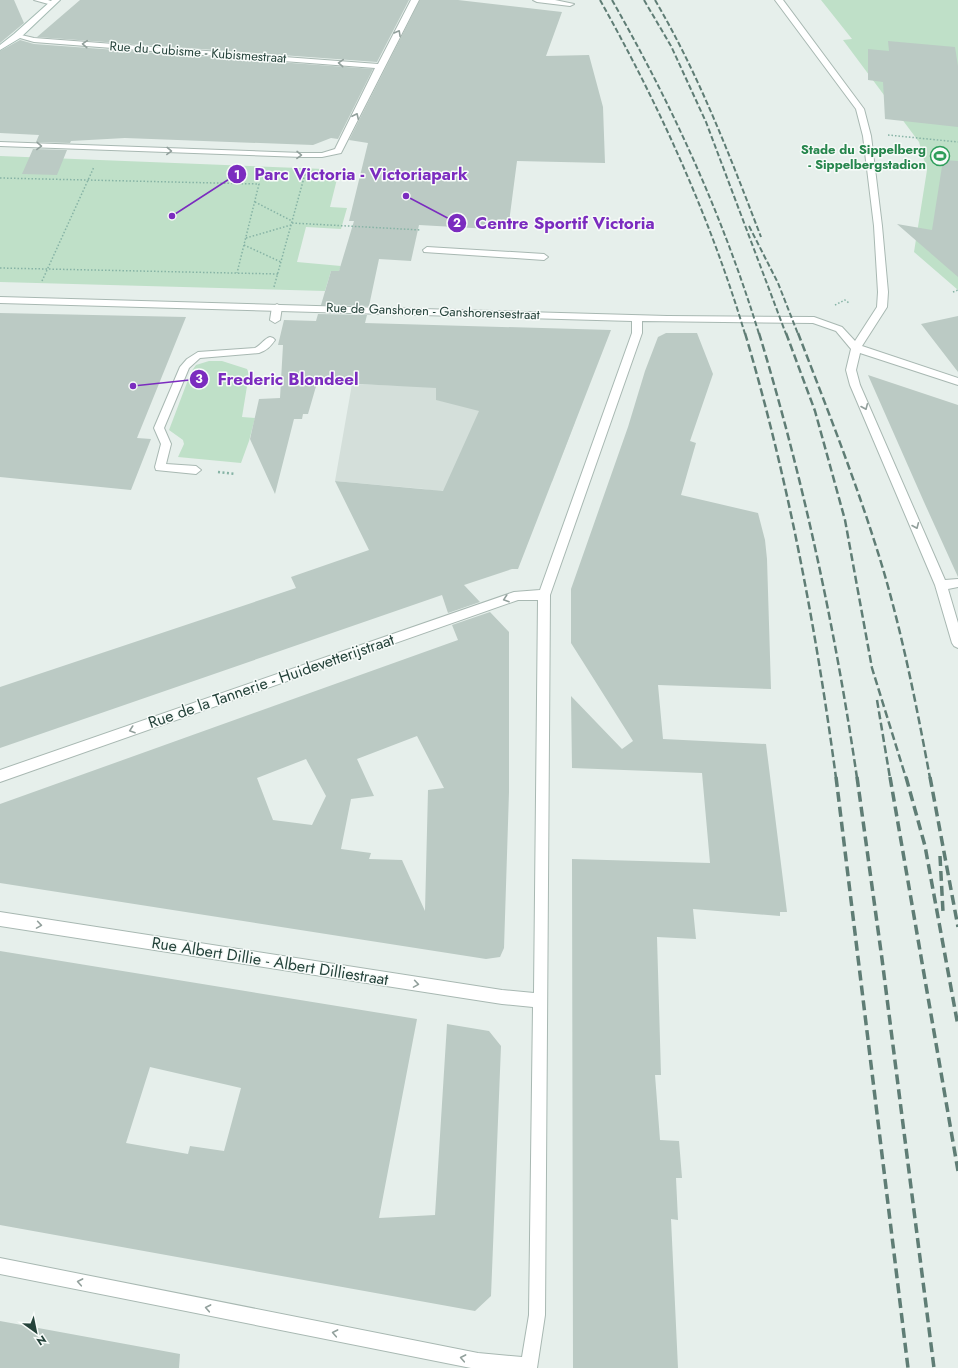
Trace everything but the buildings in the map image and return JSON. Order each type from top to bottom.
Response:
[{"type":"street","points":[[38,0],[54,2]]},
{"type":"street","points":[[0,144],[302,155],[322,155],[338,151],[380,66],[416,0]]},
{"type":"street","points":[[537,0],[570,4]]},
{"type":"street","points":[[779,0],[860,109],[866,133],[878,226],[883,292],[882,307],[856,348],[851,370],[855,385],[941,585],[958,643]]},
{"type":"street","points":[[0,48],[17,36],[54,2]]},
{"type":"street","name":"Rue du Cubisme - Kubismestraat","points":[[17,36],[34,40],[380,66]]},
{"type":"street","points":[[427,250],[544,257]]},
{"type":"street","name":"Rue de Ganshoren - Ganshorensestraat","points":[[0,300],[637,318],[814,320],[839,329],[856,348]]},
{"type":"street","points":[[274,320],[277,307]]},
{"type":"street","points":[[0,1266],[478,1361],[529,1367],[537,1315],[545,621],[544,595],[637,333],[637,318]]},
{"type":"street","points":[[196,470],[160,467],[166,444],[159,432],[159,428],[185,368],[190,361],[198,355],[256,351],[265,347],[270,340]]},
{"type":"street","points":[[856,348],[958,382]]},
{"type":"street","points":[[941,585],[958,583]]},
{"type":"street","name":"Rue de la Tannerie - Huidevetterijstraat","points":[[0,776],[518,595],[544,595]]},
{"type":"street","name":"Rue Albert Dillie - Albert Dilliestraat","points":[[0,919],[502,997],[541,1001]]},
{"type":"path","points":[[866,133],[958,142]]},
{"type":"path","points":[[41,283],[94,167]]},
{"type":"path","points":[[0,178],[259,184],[237,273]]},
{"type":"path","points":[[274,290],[304,180]]},
{"type":"path","points":[[255,202],[292,223]]},
{"type":"path","points":[[246,238],[292,223],[427,230],[422,250],[427,250]]},
{"type":"path","points":[[244,245],[281,262]]},
{"type":"path","points":[[0,268],[278,274]]},
{"type":"path","points":[[953,292],[958,290]]},
{"type":"shaded area","points":[[352,384],[405,386],[436,384],[490,403],[575,422],[552,482],[506,471],[483,490],[435,491],[335,481]]},
{"type":"green space","name":"Stade du Sippelberg - Sippelbergstadion","points":[[821,0],[958,0],[958,290],[914,252],[927,170],[919,142],[843,40],[852,39]]},
{"type":"green space","points":[[0,156],[324,169],[323,175],[338,175],[330,207],[347,208],[341,229],[306,227],[297,262],[341,266],[339,271],[331,271],[325,291],[0,282]]},
{"type":"green space","points":[[209,361],[222,361],[247,369],[249,374],[242,417],[255,418],[241,463],[178,457],[184,444],[183,440],[169,430],[191,372],[196,365]]},
{"type":"railway","points":[[600,0],[643,81],[682,163],[716,248],[745,334]]},
{"type":"railway","points":[[612,0],[656,81],[695,163],[729,247],[759,334]]},
{"type":"railway","points":[[644,0],[671,46],[706,122],[786,334]]},
{"type":"railway","points":[[655,0],[686,57],[713,116],[761,237]]},
{"type":"railway","points":[[749,226],[778,283],[798,334]]},
{"type":"railway","points":[[745,333],[775,443],[799,554],[810,610],[836,778]]},
{"type":"railway","points":[[759,333],[790,442],[804,498],[839,665],[857,778]]},
{"type":"railway","points":[[786,333],[815,411],[845,520],[872,668],[906,778]]},
{"type":"railway","points":[[798,333],[832,421],[874,539],[883,569],[897,620],[909,673],[930,778]]},
{"type":"railway","points":[[877,700],[890,778]]},
{"type":"railway","points":[[836,777],[908,1368]]},
{"type":"railway","points":[[857,777],[882,959],[934,1368]]},
{"type":"railway","points":[[890,777],[958,1171]]},
{"type":"railway","points":[[906,777],[925,846],[958,1026]]},
{"type":"railway","points":[[930,777],[958,927]]},
{"type":"railway","points":[[940,856],[943,912]]},
{"type":"place","name":"Stade du Sippelberg - Sippelbergstadion","points":[[940,156]]},
{"type":"place","name":"Centre Sportif Victoria","points":[[406,196]]},
{"type":"place","name":"Parc Victoria - Victoriapark","points":[[172,216]]},
{"type":"place","name":"Frederic Blondeel","points":[[133,386]]}]
